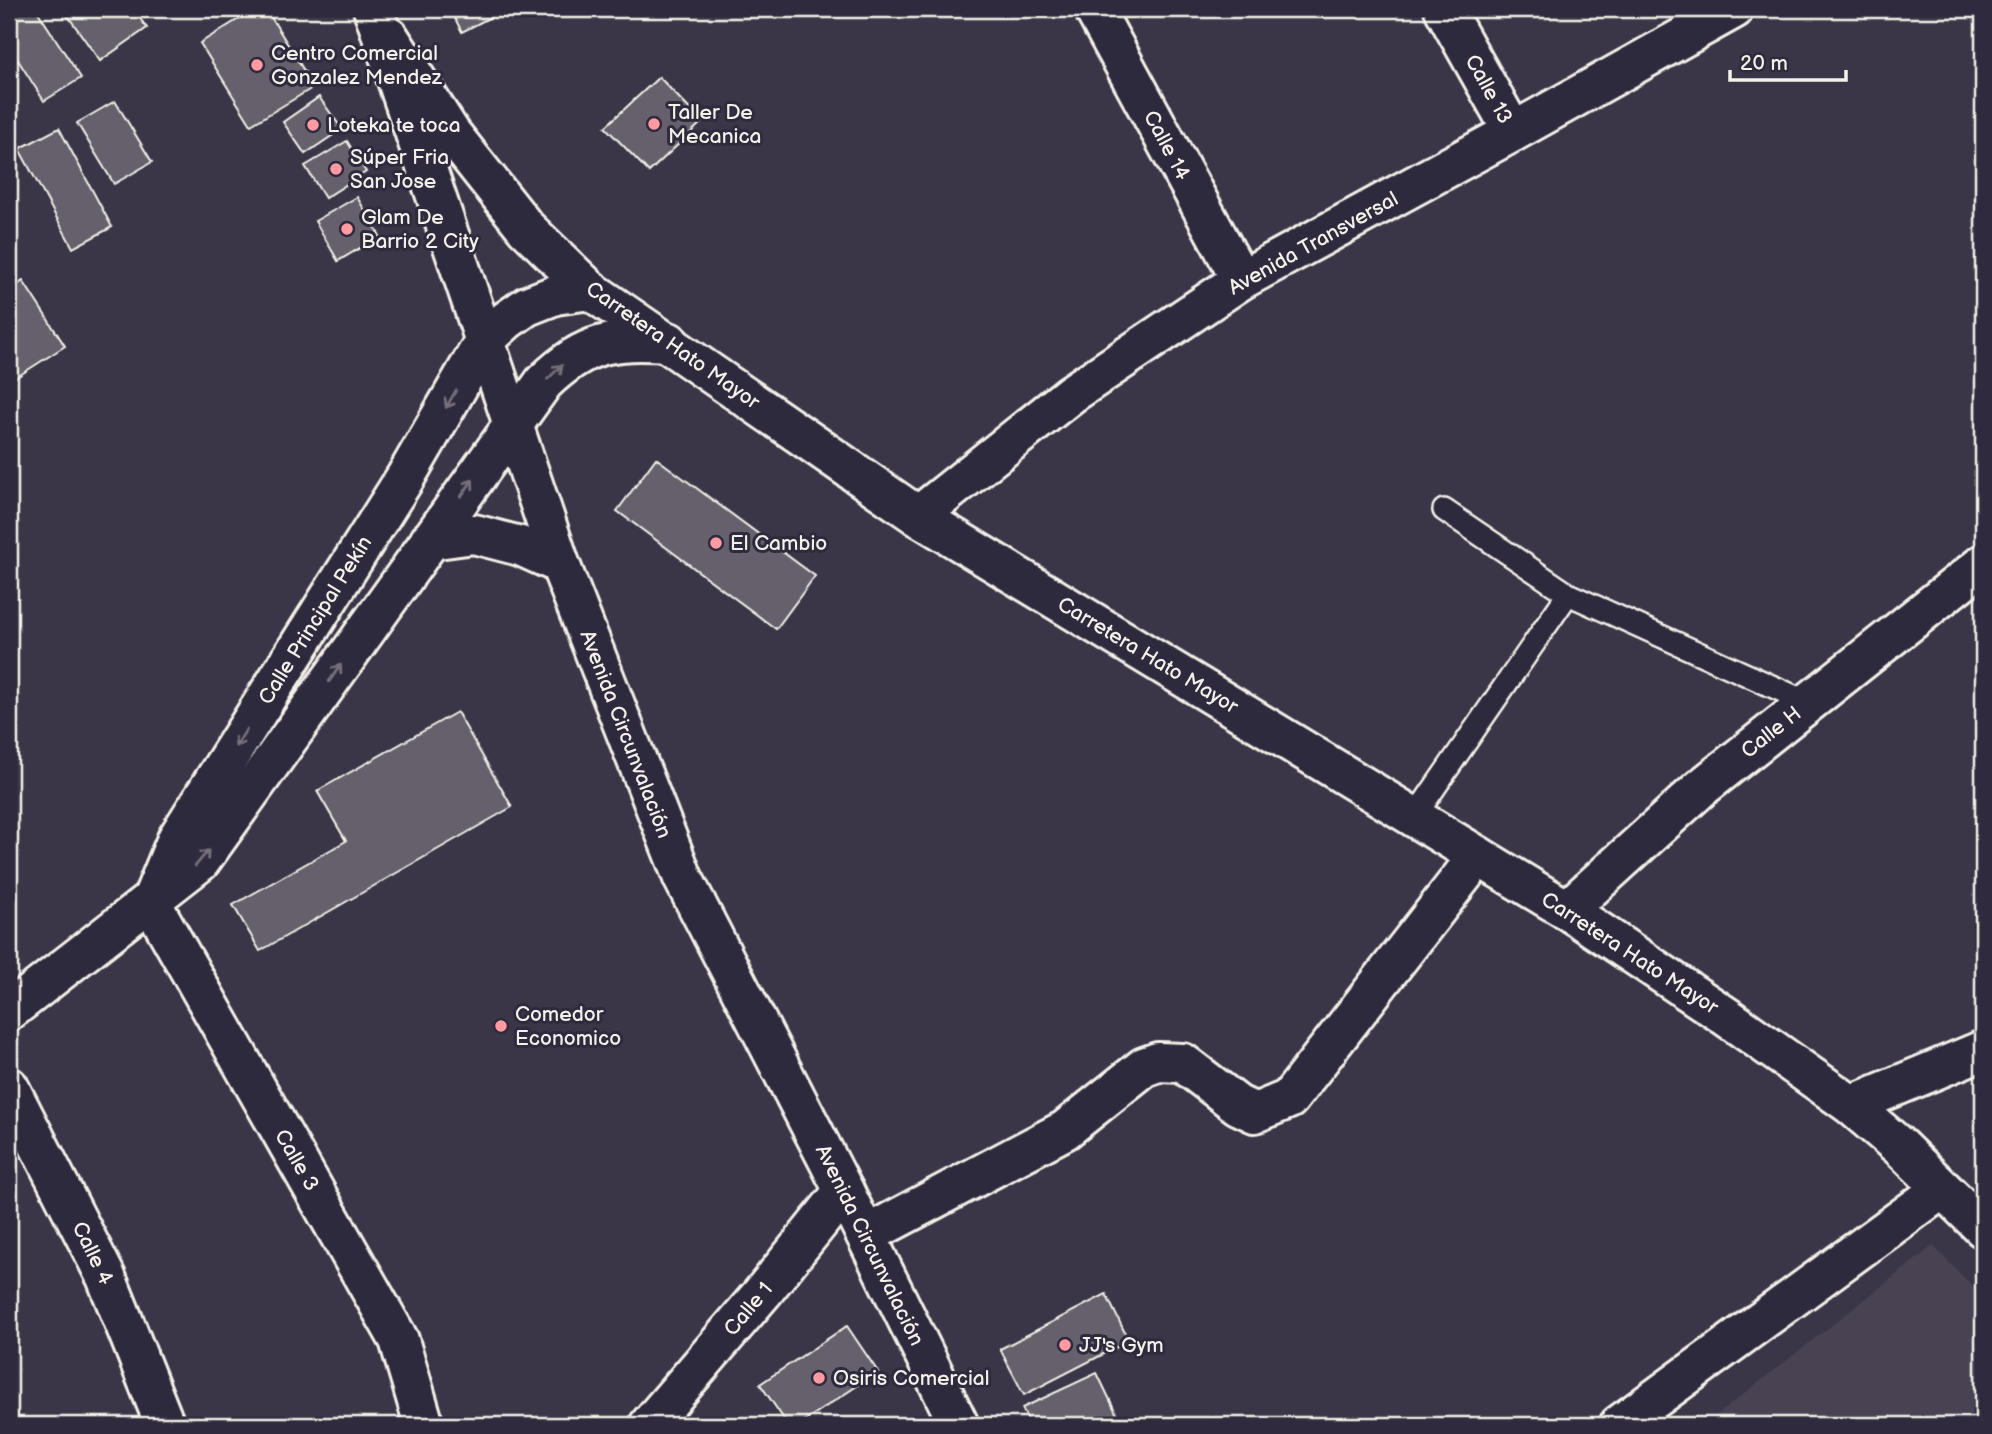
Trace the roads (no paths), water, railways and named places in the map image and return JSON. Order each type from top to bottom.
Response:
[{"type":"street","name":"Calle 14","points":[[1094,9],[1241,281]]},
{"type":"street","name":"Calle 13","points":[[1444,9],[1513,132]]},
{"type":"street","name":"Avenida Transversal","points":[[918,516],[1071,394],[1241,281],[1734,9]]},
{"type":"street","name":"Carretera Hato Mayor","points":[[374,12],[450,132],[526,228],[590,290],[918,516],[1567,910],[1724,1015],[1851,1105],[1900,1147],[1983,1228]]},
{"type":"street","name":"Avenida Circunvalación","points":[[374,12],[559,564],[683,878],[845,1191],[959,1425]]},
{"type":"street","name":"Calle Principal Pekín","points":[[150,902],[177,839],[405,478],[485,340],[527,306],[555,295],[590,290]]},
{"type":"street","name":"Calle Principal Pekín","points":[[9,1011],[200,862],[544,382],[565,362],[584,350],[610,342],[668,342]]},
{"type":"street","points":[[430,540],[474,534],[520,546],[559,564]]},
{"type":"street","name":"Calle H","points":[[1567,910],[1700,789],[1983,564]]},
{"type":"street","points":[[866,1235],[1065,1130],[1144,1067],[1158,1062],[1183,1063],[1238,1105],[1255,1113],[1289,1098],[1478,856]]},
{"type":"street","name":"Calle 3","points":[[150,902],[399,1340],[424,1425]]},
{"type":"street","points":[[1851,1105],[1983,1050]]},
{"type":"street","name":"Calle 4","points":[[9,1087],[106,1277],[165,1425]]},
{"type":"street","points":[[1619,1425],[1942,1189]]},
{"type":"street","name":"Calle 1","points":[[649,1425],[845,1191]]},
{"type":"lane","points":[[1444,510],[1568,594],[1809,703]]},
{"type":"lane","points":[[1415,816],[1568,594]]},
{"type":"place","name":"Centro Comercial Gonzalez Mendez","points":[[257,65]]},
{"type":"place","name":"Taller De Mecanica","points":[[654,124]]},
{"type":"place","name":"Loteka te toca","points":[[313,125]]},
{"type":"place","name":"Súper Fria San Jose","points":[[336,169]]},
{"type":"place","name":"Glam De Barrio 2 City","points":[[347,229]]},
{"type":"place","name":"El Cambio","points":[[716,543]]},
{"type":"place","name":"Comedor Economico","points":[[501,1026]]},
{"type":"place","name":"JJ's Gym","points":[[1065,1345]]},
{"type":"place","name":"Osiris Comercial","points":[[819,1378]]}]
